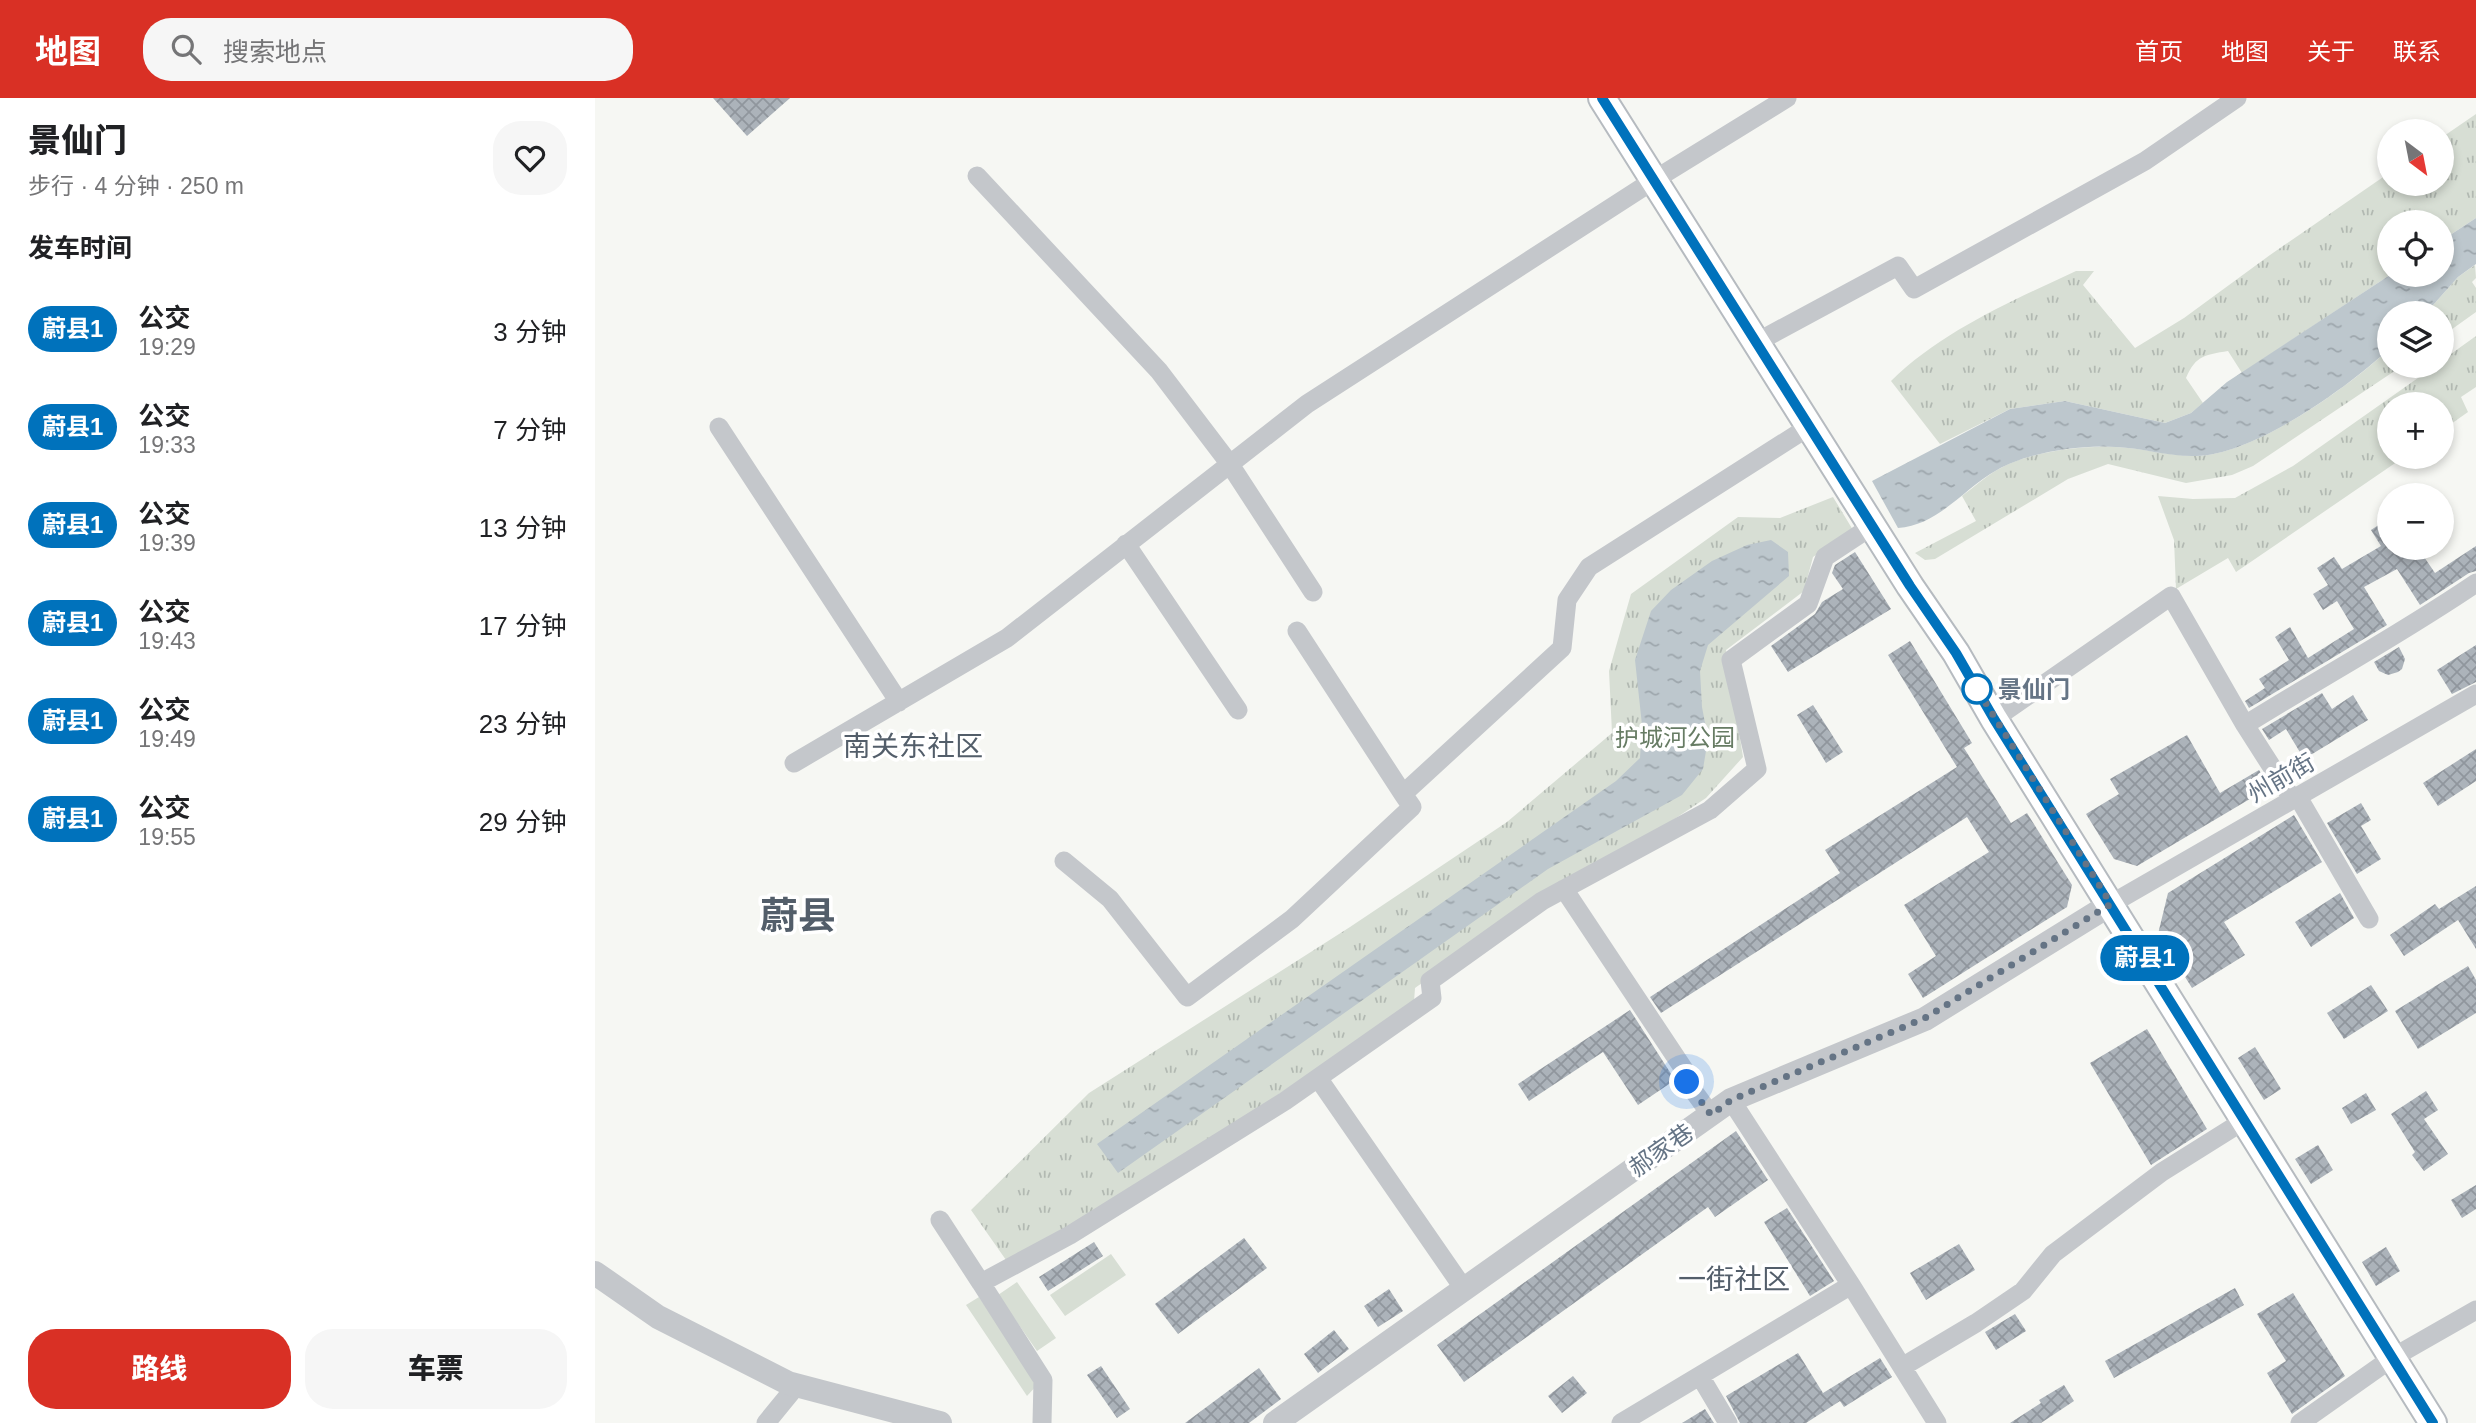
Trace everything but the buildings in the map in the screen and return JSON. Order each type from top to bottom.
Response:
[{"type":"main road","points":[[1602,98],[1872,526],[1956,653],[1994,719],[2433,1423]]},
{"type":"street","points":[[794,764],[1007,638],[1307,404],[1654,180],[1787,98]]},
{"type":"street","points":[[1757,342],[1898,266],[1914,289],[2145,161],[2237,98]]},
{"type":"street","points":[[977,176],[1159,371],[1229,463],[1313,592]]},
{"type":"street","points":[[1403,794],[1562,649],[1567,600],[1590,568],[1810,426]]},
{"type":"street","points":[[719,427],[899,702]]},
{"type":"street","points":[[981,1283],[1070,1235],[1285,1101],[1431,998],[1430,981],[1542,901],[1710,810],[1756,769],[1731,660],[1808,604],[1825,557],[1872,526]]},
{"type":"street","points":[[1126,544],[1238,710]]},
{"type":"street","points":[[2245,725],[2367,650],[2422,620],[2476,583]]},
{"type":"street","points":[[1994,719],[2171,596],[2245,725],[2295,798],[2369,919]]},
{"type":"street","points":[[1064,861],[1110,899],[1187,998],[1292,919],[1412,807],[1297,631]]},
{"type":"street","name":"州前街","points":[[2111,904],[2476,694]]},
{"type":"street","points":[[1564,889],[1687,1074],[1687,1082],[1711,1115]]},
{"type":"street","name":"郝家巷","points":[[1275,1423],[1303,1415],[1464,1289],[1731,1100],[1925,1018],[2111,904]]},
{"type":"street","points":[[1318,1077],[1464,1289]]},
{"type":"street","points":[[1731,1100],[1937,1423]]},
{"type":"street","points":[[1902,1367],[2023,1291],[2053,1254],[2162,1172],[2245,1120]]},
{"type":"street","points":[[940,1220],[1043,1380],[1042,1423]]},
{"type":"street","points":[[595,1273],[659,1317],[787,1383],[940,1423]]},
{"type":"street","points":[[1621,1423],[1851,1285]]},
{"type":"street","points":[[2300,1423],[2392,1358],[2476,1310]]},
{"type":"street","points":[[1700,1376],[1728,1423]]},
{"type":"street","points":[[766,1423],[797,1385]]},
{"type":"green space","points":[[2476,114],[2476,218],[2454,232],[2454,210],[2377,210],[2377,284],[2242,373],[2228,351],[2202,357],[2186,378],[2203,403],[2191,413],[2165,423],[2065,401],[2010,409],[1940,444],[1891,381],[1911,363],[1955,332],[2076,271],[2094,271],[2083,285],[2135,348],[2184,318],[2377,181],[2377,196],[2454,196],[2454,129]]},
{"type":"green space","points":[[2475,265],[2476,278],[2472,282],[2476,288],[2476,312],[2454,328],[2454,301],[2437,301],[2449,287],[2454,287],[2458,277]]},
{"type":"green space","points":[[2476,336],[2476,387],[2461,397],[2468,412],[2454,422],[2454,392],[2398,392],[2418,378],[2454,378],[2454,352]]},
{"type":"green space","points":[[2377,360],[2377,378],[2384,378],[2253,466],[2232,475],[2186,483],[2108,464],[2068,479],[1935,559],[1925,560],[1915,553],[1976,521],[1962,496],[2009,464],[2038,454],[2087,447],[2126,448],[2186,456],[2219,453],[2271,432],[2298,417]]},
{"type":"green space","points":[[2377,407],[2377,469],[2386,469],[2236,572],[2228,558],[2176,589],[2174,540],[2158,496],[2235,498],[2293,466]]},
{"type":"green space","name":"护城河公园","points":[[1833,497],[1853,530],[1813,557],[1804,591],[1726,650],[1743,757],[1706,798],[1664,826],[1556,887],[1415,988],[1414,1002],[1265,1104],[1112,1201],[1006,1260],[971,1210],[1089,1093],[1350,927],[1507,822],[1612,733],[1609,671],[1631,594],[1738,517],[1780,518]]},
{"type":"green space","points":[[1111,1254],[1126,1275],[1065,1316],[1050,1295]]},
{"type":"green space","points":[[1017,1282],[1056,1338],[1037,1351],[998,1295]]},
{"type":"green space","points":[[979,1297],[1038,1384],[1027,1396],[966,1305]]},
{"type":"water","points":[[2476,218],[2476,264],[2454,282],[2454,232]]},
{"type":"water","points":[[2377,284],[2377,287],[2449,287],[2437,301],[2377,301],[2377,360],[2299,417],[2245,444],[2219,453],[2176,455],[2106,447],[2074,448],[2042,454],[2001,468],[1926,520],[1898,528],[1872,481],[2010,409],[2065,401],[2165,423],[2191,413],[2227,382]]},
{"type":"water","points":[[1771,540],[1788,552],[1789,576],[1708,645],[1700,671],[1702,707],[1708,739],[1703,769],[1682,795],[1548,869],[1118,1173],[1097,1144],[1616,781],[1640,758],[1642,725],[1635,660],[1651,611],[1671,590],[1712,561],[1747,545]]},
{"type":"bus line","name":"蔚县1","points":[[1602,98],[1910,586],[1956,653],[1994,719],[2433,1423]]},
{"type":"place","name":"景仙门","points":[[1977,689]]},
{"type":"district","name":"南关东社区","points":[[913,746]]},
{"type":"district","name":"蔚县","points":[[798,916]]},
{"type":"district","name":"一街社区","points":[[1734,1279]]},
{"type":"route","points":[[1687,1082],[1711,1115],[1731,1100],[1925,1018],[2111,904],[1977,689]]}]
